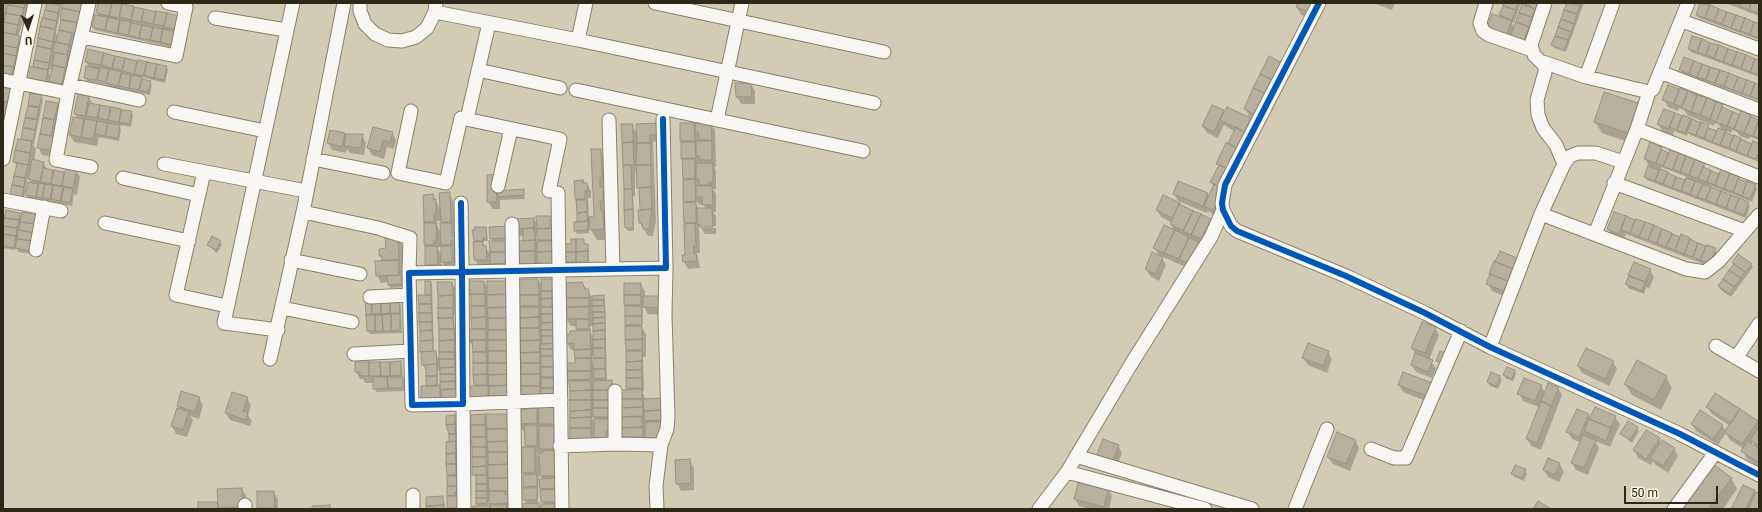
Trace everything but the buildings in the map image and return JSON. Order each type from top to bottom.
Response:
[{"type":"street","points":[[3,160],[35,3]]},
{"type":"street","points":[[89,3],[69,89],[56,160],[92,167]]},
{"type":"street","points":[[82,37],[176,56],[186,7],[168,3]]},
{"type":"street","points":[[278,330],[224,322],[253,182],[293,3]]},
{"type":"street","points":[[270,359],[278,330],[291,260],[303,212],[344,3]]},
{"type":"street","points":[[360,3],[360,10],[366,24],[375,34],[388,40],[402,41],[416,37],[427,28],[436,8],[488,23],[578,40],[874,103]]},
{"type":"street","points":[[578,40],[586,3]]},
{"type":"street","points":[[655,3],[884,52]]},
{"type":"street","points":[[716,120],[742,3]]},
{"type":"street","points":[[1319,3],[1225,185],[1222,203],[1223,210],[1231,226],[1237,231],[1346,276],[1461,331],[1490,347],[1680,434],[1759,475]]},
{"type":"street","points":[[1486,3],[1480,23],[1483,30],[1489,35],[1532,50],[1543,62],[1586,77],[1649,92]]},
{"type":"street","points":[[1532,50],[1532,41],[1545,3]]},
{"type":"street","points":[[1586,77],[1613,3]]},
{"type":"street","points":[[1595,234],[1614,183],[1637,129],[1649,92],[1653,89],[1688,3]]},
{"type":"street","points":[[215,18],[286,30]]},
{"type":"street","points":[[1682,20],[1759,49]]},
{"type":"street","points":[[467,119],[488,23]]},
{"type":"street","points":[[1543,62],[1545,72],[1537,100],[1538,115],[1543,128],[1556,145],[1564,164]]},
{"type":"street","points":[[478,70],[560,88]]},
{"type":"street","points":[[1660,72],[1759,110]]},
{"type":"street","points":[[3,80],[140,100]]},
{"type":"street","points":[[576,90],[863,151]]},
{"type":"street","points":[[411,111],[398,173],[446,183],[461,118],[560,139],[553,192],[559,270],[561,400],[560,446],[562,509]]},
{"type":"street","points":[[174,112],[265,131]]},
{"type":"street","points":[[657,509],[656,486],[661,445],[666,433],[668,418],[665,315],[666,268],[663,119]]},
{"type":"street","points":[[609,120],[612,269]]},
{"type":"street","points":[[498,186],[511,129]]},
{"type":"street","points":[[1637,129],[1759,177]]},
{"type":"street","points":[[1490,347],[1541,214],[1564,164],[1570,156],[1578,153],[1596,153],[1623,162]]},
{"type":"street","points":[[313,159],[383,173]]},
{"type":"street","points":[[164,164],[306,191]]},
{"type":"street","points":[[204,172],[176,295],[227,306]]},
{"type":"street","points":[[123,178],[199,195]]},
{"type":"street","points":[[1614,183],[1745,231]]},
{"type":"street","points":[[3,200],[61,210]]},
{"type":"street","points":[[461,202],[464,509]]},
{"type":"street","points":[[36,250],[44,207]]},
{"type":"street","points":[[1039,509],[1067,472],[1211,237],[1223,210]]},
{"type":"street","points":[[303,212],[378,228],[410,238],[409,296],[412,405],[561,400]]},
{"type":"street","points":[[1541,214],[1686,269],[1705,272],[1710,270],[1719,261],[1759,215]]},
{"type":"street","points":[[105,223],[189,241]]},
{"type":"street","points":[[512,224],[515,509]]},
{"type":"street","points":[[291,260],[360,274]]},
{"type":"street","points":[[409,273],[666,268]]},
{"type":"street","points":[[370,297],[409,296]]},
{"type":"street","points":[[282,308],[352,322]]},
{"type":"street","points":[[1736,358],[1759,324]]},
{"type":"street","points":[[1371,449],[1394,458],[1406,458],[1461,331]]},
{"type":"street","points":[[1716,346],[1759,371]]},
{"type":"street","points":[[354,354],[411,351]]},
{"type":"street","points":[[615,391],[615,444]]},
{"type":"street","points":[[1295,509],[1327,429]]},
{"type":"street","points":[[560,446],[615,444],[661,445]]},
{"type":"street","points":[[1674,509],[1715,453]]},
{"type":"street","points":[[1076,456],[1252,509]]},
{"type":"street","points":[[1067,472],[1205,509],[1210,497]]},
{"type":"street","points":[[413,495],[413,509]]},
{"type":"cycle path","points":[[1319,3],[1225,185],[1222,203],[1223,210],[1231,226],[1237,231],[1346,276],[1425,313],[1490,347],[1680,434],[1759,475]]},
{"type":"cycle path","points":[[461,203],[462,272],[463,404],[412,405],[409,273],[462,272],[513,271],[559,270],[666,268],[663,119]]}]
